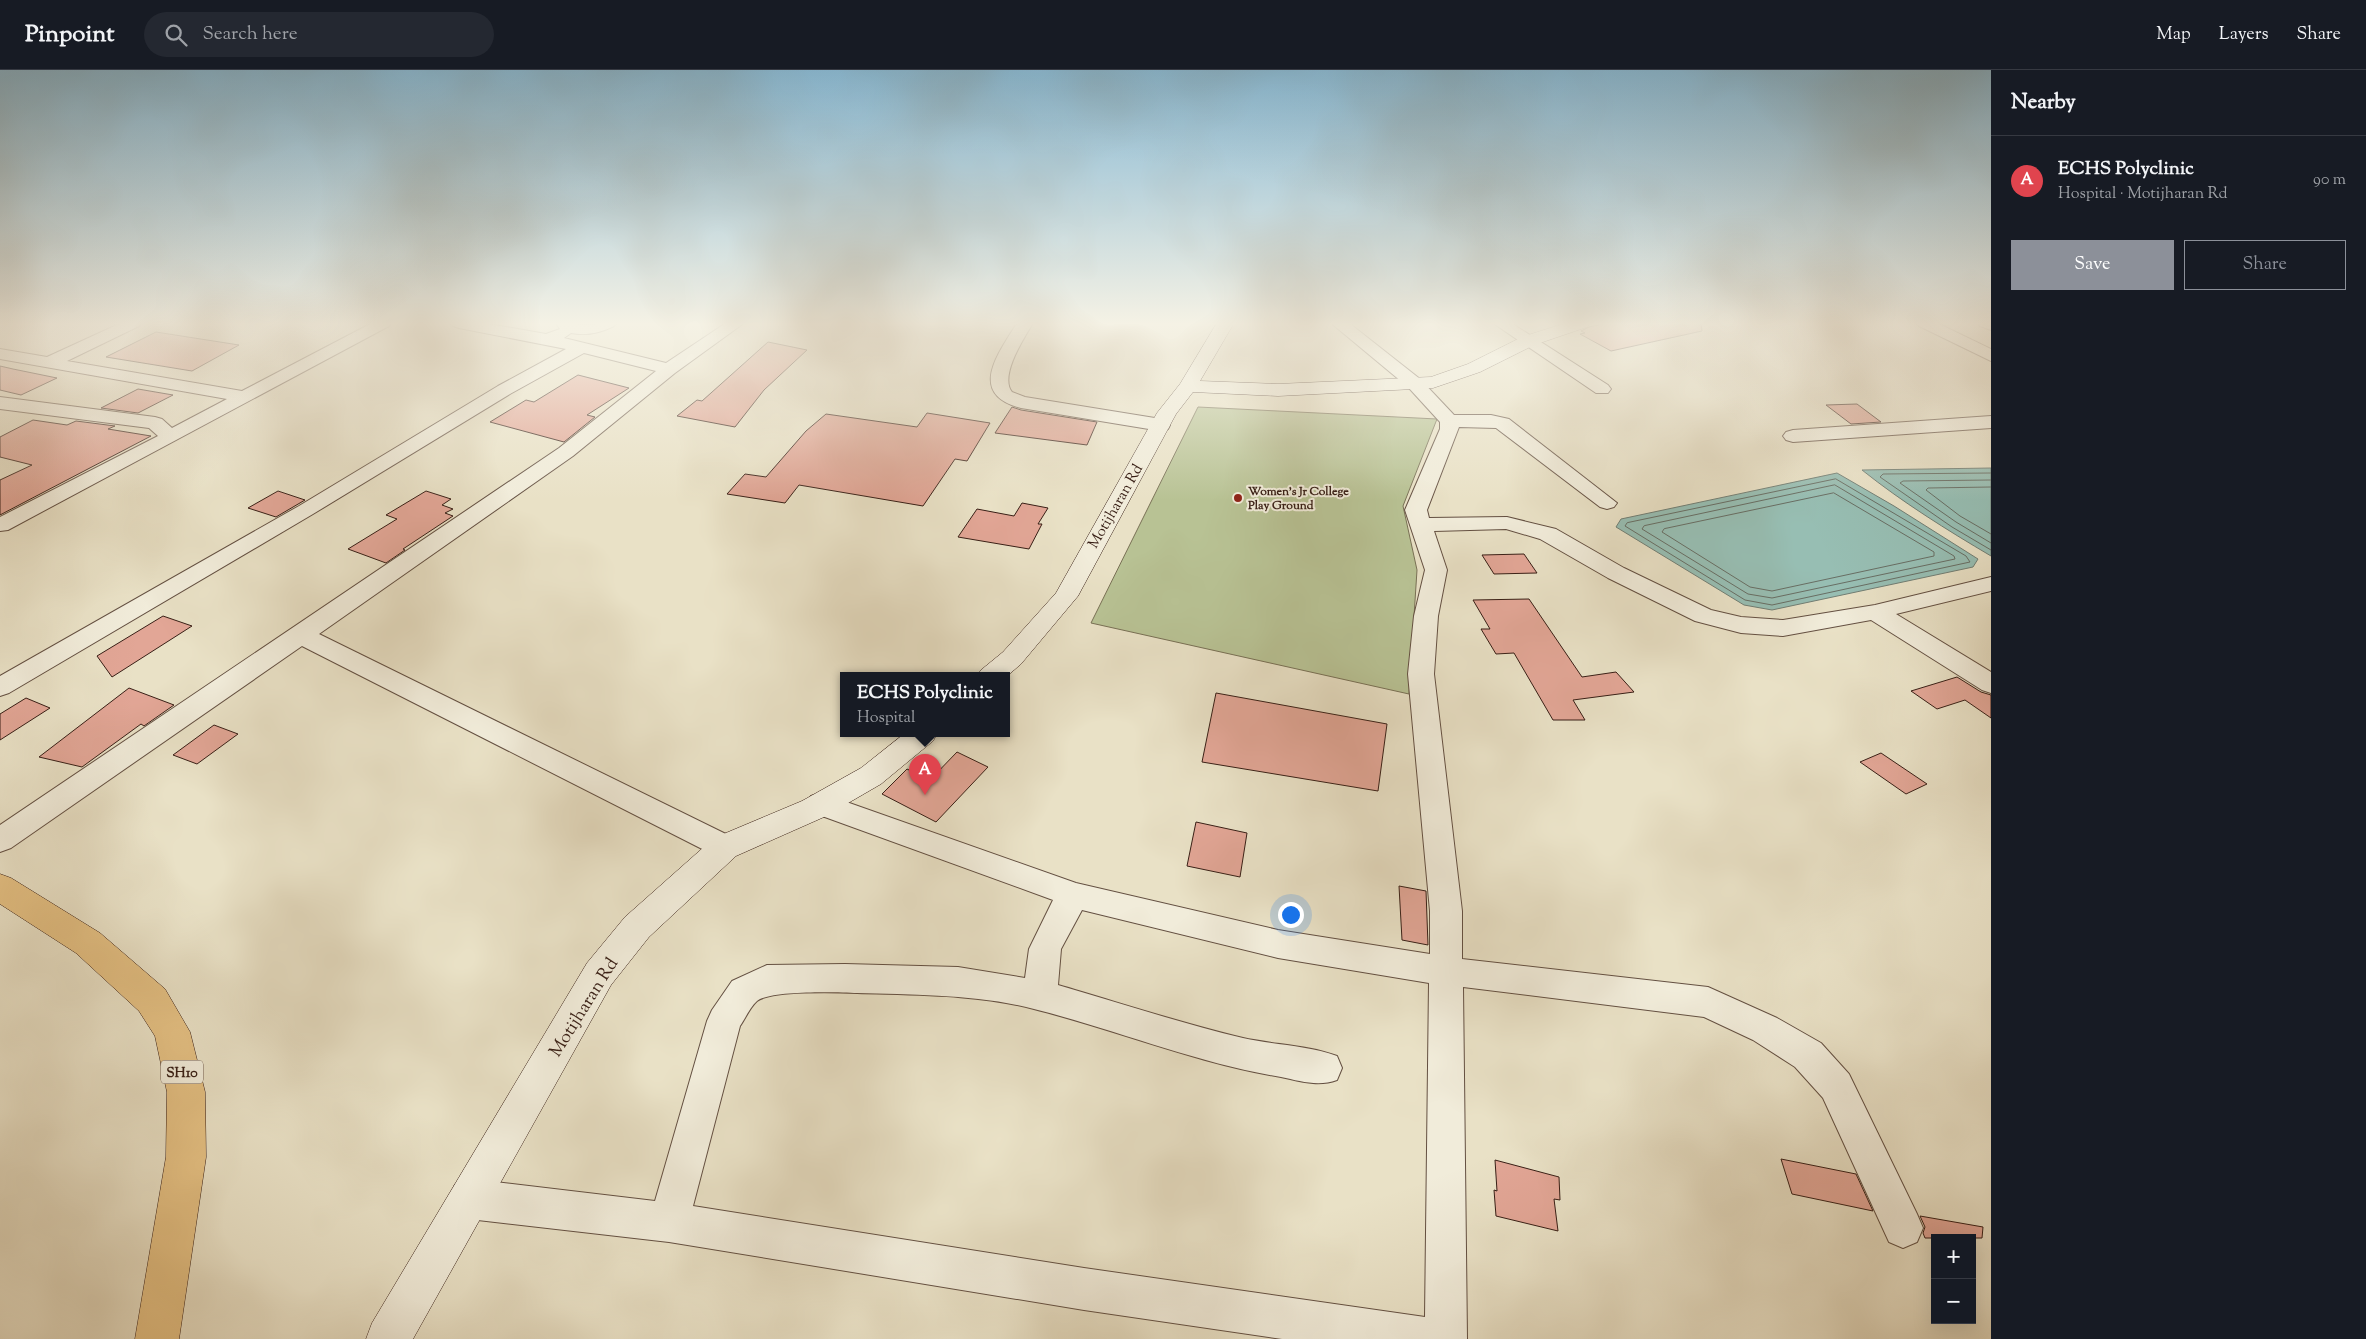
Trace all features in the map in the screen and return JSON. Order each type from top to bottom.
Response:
[{"type":"main road","name":"Motijharan Rd","points":[[995,672],[1012,658],[1066,596],[1167,413],[1190,382]]},
{"type":"main road","points":[[1188,386],[1278,390],[1429,382]]},
{"type":"main road","name":"Motijharan Rd","points":[[388,1339],[599,974],[637,926],[725,847],[821,804],[871,776],[919,737]]},
{"type":"main road","name":"SH10","points":[[0,887],[88,943],[152,1000],[172,1032],[186,1092],[186,1157],[157,1339]]},
{"type":"street","points":[[163,382],[245,397]]},
{"type":"street","points":[[0,525],[272,382]]},
{"type":"street","points":[[0,687],[306,510],[518,382]]},
{"type":"street","points":[[0,840],[132,748],[301,636],[566,452],[652,382]]},
{"type":"street","points":[[998,382],[998,385],[1005,396],[1021,402],[1162,425]]},
{"type":"street","points":[[1592,382],[1602,389]]},
{"type":"street","points":[[1414,383],[1449,421],[1450,429],[1416,510],[1436,570],[1426,616],[1421,674],[1427,746],[1446,911],[1446,1339]]},
{"type":"street","points":[[0,403],[119,416],[155,423],[170,437]]},
{"type":"street","points":[[1449,421],[1491,421],[1502,423],[1607,503]]},
{"type":"street","points":[[1793,436],[1991,422]]},
{"type":"street","points":[[1421,525],[1507,523],[1548,534],[1616,573],[1703,616],[1741,625],[1783,628],[1875,612],[1991,584]]},
{"type":"street","points":[[1875,612],[1991,684]]},
{"type":"street","points":[[301,636],[725,847]]},
{"type":"street","points":[[821,804],[1074,895],[1278,944],[1446,971],[1708,1002],[1765,1029],[1808,1055],[1836,1086],[1903,1228]]},
{"type":"street","points":[[1040,996],[1045,949],[1058,920],[1074,895]]},
{"type":"street","points":[[669,1222],[724,1021],[744,991],[767,980],[845,978],[958,982],[1040,996],[1109,1014],[1184,1040],[1245,1055],[1324,1068]]},
{"type":"street","points":[[469,1200],[669,1222],[1084,1289],[1427,1339]]},
{"type":"green space","points":[[1198,407],[1437,419],[1403,506],[1417,570],[1409,694],[1091,623]]},
{"type":"water","points":[[1991,468],[1991,556],[1925,515],[1862,470]]},
{"type":"water","points":[[1837,473],[1894,506],[1978,559],[1973,567],[1772,610],[1744,605],[1616,527],[1621,519]]},
{"type":"building","points":[[0,382],[48,382],[21,395],[0,390]]},
{"type":"building","points":[[566,382],[606,382],[629,388],[587,415],[595,417],[564,442],[490,422],[526,400],[534,402]]},
{"type":"building","points":[[723,382],[772,382],[735,427],[677,416],[697,400],[702,401]]},
{"type":"building","points":[[138,389],[173,395],[138,413],[101,408]]},
{"type":"building","points":[[1857,404],[1881,422],[1851,424],[1826,405]]},
{"type":"building","points":[[1012,407],[1097,422],[1087,445],[995,433]]},
{"type":"building","points":[[927,413],[990,423],[967,461],[955,459],[923,506],[799,485],[785,503],[727,494],[745,474],[766,477],[806,431],[826,414],[917,427]]},
{"type":"building","points":[[33,420],[67,425],[76,421],[115,426],[108,429],[151,436],[0,515],[0,480],[32,465],[0,457],[0,437]]},
{"type":"building","points":[[278,491],[305,500],[276,517],[248,508]]},
{"type":"building","points":[[426,491],[451,499],[442,505],[453,509],[445,513],[453,516],[403,549],[405,550],[386,563],[348,549],[397,519],[386,515]]},
{"type":"building","points":[[1022,503],[1048,508],[1038,524],[1042,524],[1029,549],[958,537],[977,509],[1014,516]]},
{"type":"building","points":[[1524,554],[1537,573],[1494,574],[1482,555]]},
{"type":"building","points":[[1529,599],[1582,677],[1616,672],[1634,692],[1573,700],[1585,720],[1553,720],[1514,653],[1496,654],[1481,629],[1490,629],[1473,600]]},
{"type":"building","points":[[163,616],[192,626],[112,677],[97,656]]},
{"type":"building","points":[[1957,677],[1981,692],[1991,695],[1991,718],[1965,700],[1937,709],[1911,691]]},
{"type":"building","points":[[129,688],[174,705],[144,726],[141,724],[82,767],[39,757]]},
{"type":"building","points":[[1216,693],[1387,724],[1378,791],[1202,762]]},
{"type":"building","points":[[26,698],[50,708],[0,740],[0,714]]},
{"type":"building","points":[[214,725],[238,734],[197,764],[173,755]]},
{"type":"building","points":[[957,752],[988,767],[936,822],[882,794],[907,769],[930,780]]},
{"type":"building","points":[[1881,753],[1927,784],[1906,794],[1860,762]]},
{"type":"building","points":[[1196,822],[1247,833],[1240,877],[1187,866]]},
{"type":"building","points":[[1399,886],[1426,891],[1428,945],[1402,940]]},
{"type":"building","points":[[1781,1159],[1856,1174],[1873,1211],[1792,1194]]},
{"type":"building","points":[[1495,1160],[1559,1177],[1560,1200],[1554,1199],[1558,1231],[1496,1216],[1494,1190],[1497,1191]]},
{"type":"building","points":[[1920,1216],[1983,1227],[1982,1238],[1976,1238],[1976,1234],[1931,1234],[1931,1238],[1925,1238],[1923,1233],[1925,1227]]},
{"type":"place","name":"Women's Jr College Play Ground","points":[[1238,498]]},
{"type":"place","name":"ECHS Polyclinic","points":[[925,795]]}]
